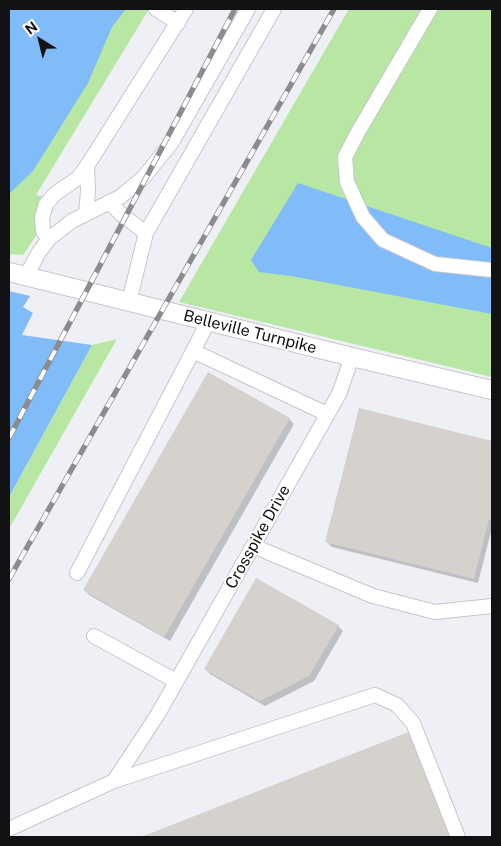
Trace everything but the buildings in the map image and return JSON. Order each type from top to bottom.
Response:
[{"type":"main road","name":"Belleville Turnpike","points":[[9,272],[492,390]]},
{"type":"street","points":[[156,9],[178,23]]},
{"type":"street","points":[[49,239],[43,230],[42,218],[46,204],[55,194],[78,178],[87,166],[186,9]]},
{"type":"street","points":[[26,276],[38,252],[49,239],[72,221],[120,197],[143,178],[172,142],[248,9]]},
{"type":"street","points":[[129,302],[146,233],[274,9]]},
{"type":"street","points":[[430,9],[358,132],[345,158],[348,182],[363,217],[383,240],[435,264],[492,270]]},
{"type":"street","points":[[86,214],[88,191],[87,166]]},
{"type":"street","points":[[109,202],[146,233]]},
{"type":"street","points":[[77,573],[208,322]]},
{"type":"street","points":[[193,351],[327,414]]},
{"type":"street","name":"Crosspike Drive","points":[[114,781],[158,714],[253,546],[343,384],[352,357]]},
{"type":"street","points":[[253,546],[373,596],[435,612],[492,606]]},
{"type":"street","points":[[94,636],[176,681]]},
{"type":"street","points":[[9,829],[114,781],[375,695],[397,705],[413,723],[458,837]]},
{"type":"green space","points":[[9,9],[149,9],[36,195],[54,200],[53,211],[23,255],[9,254]]},
{"type":"green space","points":[[349,9],[492,9],[492,377],[179,302]]},
{"type":"green space","points":[[117,339],[9,529],[9,497],[92,345]]},
{"type":"water","points":[[9,9],[126,9],[112,27],[88,83],[33,171],[9,194]]},
{"type":"water","points":[[298,183],[492,248],[492,314],[291,276],[259,272],[251,260]]},
{"type":"water","points":[[9,291],[30,296],[23,307],[33,313],[22,335],[92,345],[9,497]]},
{"type":"railway","points":[[9,438],[235,9]]},
{"type":"railway","points":[[9,579],[334,9]]}]
